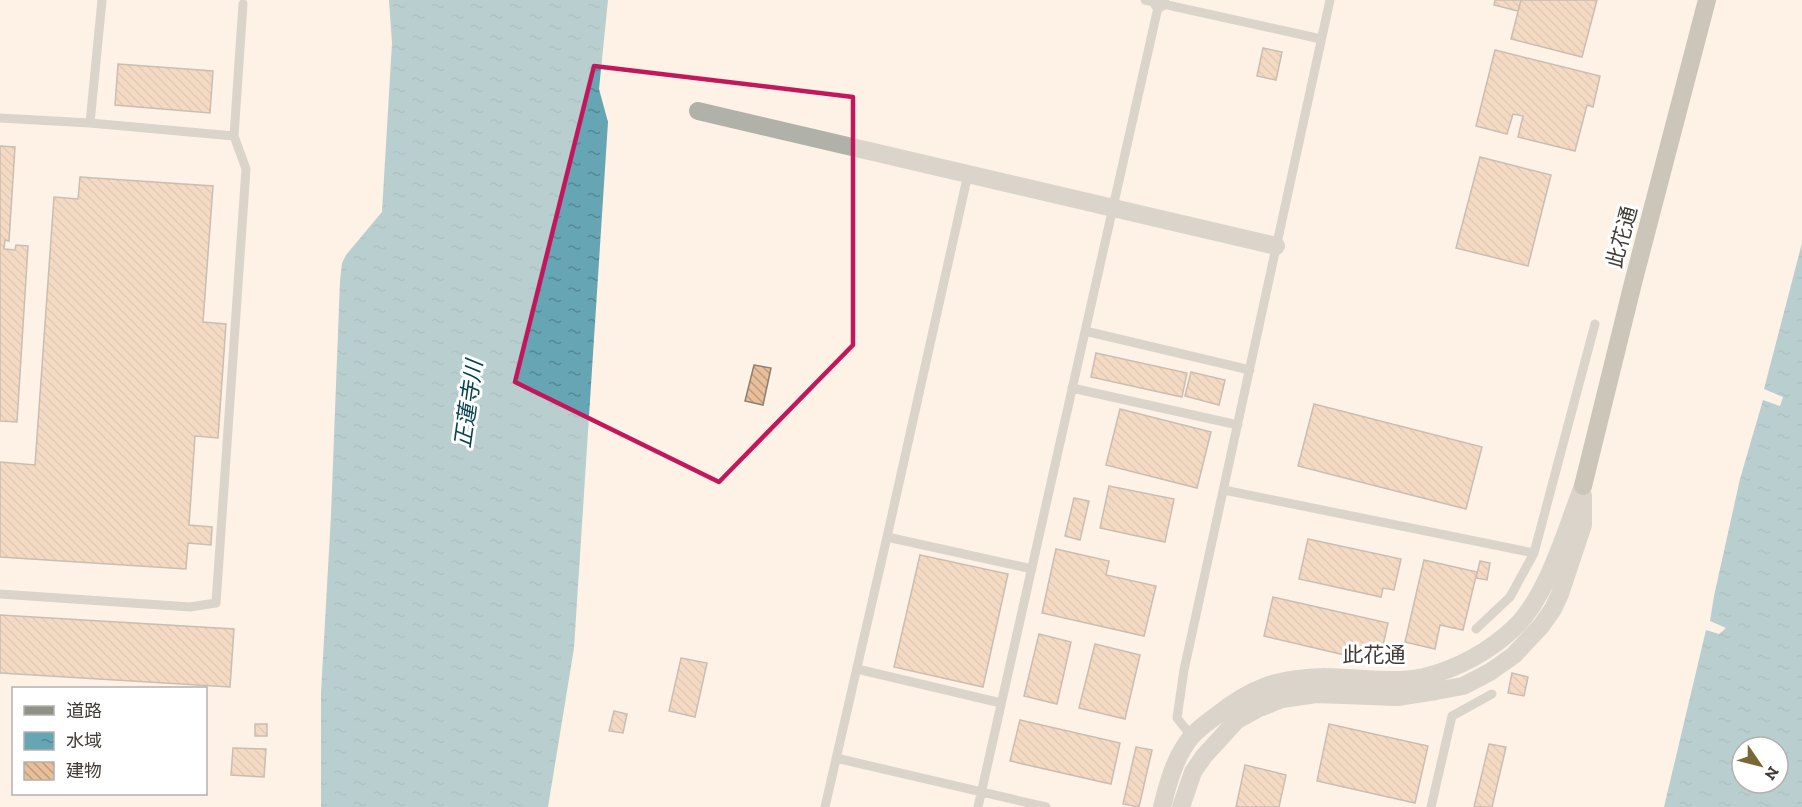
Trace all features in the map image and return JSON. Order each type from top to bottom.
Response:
[{"type":"street","name":"此花通","points":[[1162,807],[1172,770],[1191,736],[1232,703],[1256,688],[1288,680],[1325,677],[1399,680],[1424,677],[1468,661],[1492,646],[1515,627],[1530,610],[1556,558],[1583,486],[1707,0]]},
{"type":"street","points":[[698,111],[1276,246]]},
{"type":"street","name":"此花通","points":[[1181,807],[1193,772],[1204,756],[1237,720],[1257,709],[1282,699],[1316,694],[1397,697],[1463,686],[1490,672],[1514,655],[1541,626],[1560,594],[1583,525],[1583,486]]},
{"type":"lane","points":[[90,123],[102,0]]},
{"type":"lane","points":[[1191,736],[1177,718],[1184,669],[1330,0]]},
{"type":"lane","points":[[978,807],[1113,208],[1155,1],[1321,39]]},
{"type":"lane","points":[[0,594],[190,608],[216,603],[246,169],[234,136],[243,4]]},
{"type":"lane","points":[[0,118],[90,123],[234,136]]},
{"type":"lane","points":[[825,807],[968,174]]},
{"type":"lane","points":[[1476,629],[1510,597],[1534,553],[1595,324]]},
{"type":"lane","points":[[1085,331],[1250,370]]},
{"type":"lane","points":[[1072,388],[1238,425]]},
{"type":"lane","points":[[1224,490],[1534,553]]},
{"type":"lane","points":[[887,537],[1032,569]]},
{"type":"lane","points":[[857,669],[1001,703]]},
{"type":"lane","points":[[1431,807],[1452,716],[1492,694]]},
{"type":"lane","points":[[836,758],[1046,807]]},
{"type":"highlighted area","points":[[594,66],[853,97],[853,345],[719,482],[515,382]]},
{"type":"water","name":"正蓮寺川","points":[[389,0],[608,0],[599,89],[608,122],[574,648],[548,807],[321,807],[321,693],[340,281],[342,263],[346,255],[382,212],[392,43]]},
{"type":"water","points":[[1802,243],[1802,807],[1664,807],[1706,630],[1719,634],[1726,628],[1710,621],[1740,479],[1763,400],[1780,406],[1783,397],[1764,389]]},
{"type":"building","points":[[1495,0],[1521,0],[1518,11],[1494,5]]},
{"type":"building","points":[[1521,0],[1597,0],[1582,57],[1511,39]]},
{"type":"building","points":[[1263,48],[1282,52],[1276,80],[1257,76]]},
{"type":"building","points":[[1495,50],[1600,76],[1593,107],[1587,105],[1575,151],[1518,137],[1523,116],[1513,114],[1507,134],[1476,126]]},
{"type":"building","points":[[118,64],[213,71],[210,113],[115,105]]},
{"type":"building","points":[[0,146],[15,147],[9,241],[5,240],[4,249],[15,250],[16,245],[28,246],[17,422],[0,421]]},
{"type":"building","points":[[1480,157],[1551,175],[1528,266],[1456,248]]},
{"type":"building","points":[[80,177],[213,186],[203,322],[226,324],[218,438],[195,436],[189,525],[212,527],[211,545],[188,543],[186,569],[0,557],[0,462],[35,465],[54,197],[78,199]]},
{"type":"building","points":[[1096,353],[1187,373],[1182,397],[1091,377]]},
{"type":"building","points":[[754,365],[771,368],[763,405],[745,401]]},
{"type":"building","points":[[1191,372],[1225,380],[1219,405],[1185,396]]},
{"type":"building","points":[[1314,404],[1482,447],[1466,509],[1298,466]]},
{"type":"building","points":[[1120,409],[1211,432],[1197,488],[1106,465]]},
{"type":"building","points":[[1109,486],[1174,499],[1165,542],[1100,528]]},
{"type":"building","points":[[1074,498],[1089,501],[1080,540],[1065,536]]},
{"type":"building","points":[[1308,539],[1401,559],[1394,590],[1383,588],[1381,597],[1299,579]]},
{"type":"building","points":[[1056,549],[1109,561],[1106,575],[1156,586],[1144,636],[1042,613]]},
{"type":"building","points":[[920,555],[1008,574],[983,687],[894,667]]},
{"type":"building","points":[[1424,560],[1477,572],[1463,630],[1440,625],[1435,649],[1405,642]]},
{"type":"building","points":[[1480,561],[1490,563],[1487,580],[1476,578]]},
{"type":"building","points":[[1273,597],[1388,623],[1379,663],[1264,636]]},
{"type":"building","points":[[0,615],[234,629],[230,687],[0,673]]},
{"type":"building","points":[[1039,634],[1071,642],[1057,704],[1024,696]]},
{"type":"building","points":[[1095,644],[1140,655],[1125,719],[1079,708]]},
{"type":"building","points":[[681,658],[707,663],[695,717],[669,711]]},
{"type":"building","points":[[1512,673],[1528,677],[1524,696],[1508,693]]},
{"type":"building","points":[[614,711],[627,714],[623,733],[609,731]]},
{"type":"building","points":[[1020,720],[1120,743],[1111,784],[1010,761]]},
{"type":"building","points":[[255,724],[267,724],[267,736],[255,736]]},
{"type":"building","points":[[1329,724],[1428,746],[1415,803],[1317,781]]},
{"type":"building","points":[[1489,744],[1506,747],[1492,807],[1474,807]]},
{"type":"building","points":[[1136,747],[1152,750],[1139,807],[1123,804]]},
{"type":"building","points":[[233,748],[266,749],[264,777],[231,775]]},
{"type":"building","points":[[1245,765],[1286,775],[1279,807],[1236,807]]}]
